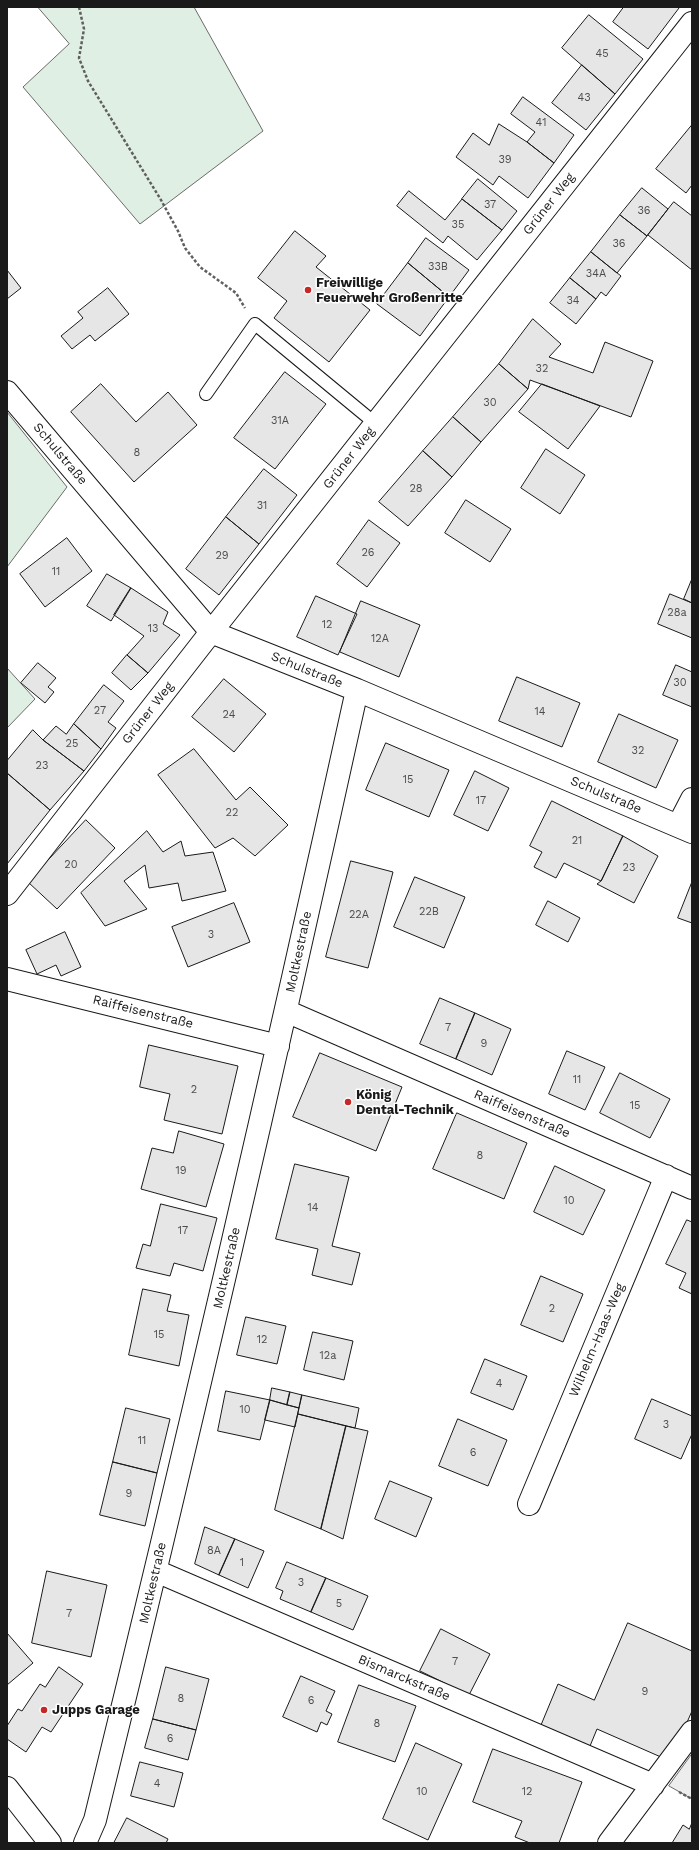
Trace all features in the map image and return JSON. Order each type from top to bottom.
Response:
[{"type":"street","name":"Grüner Weg","points":[[7,894],[211,632],[692,23]]},
{"type":"street","name":"Schulstraße","points":[[7,392],[211,632],[357,690],[685,829]]},
{"type":"street","name":"Moltkestraße","points":[[85,1843],[95,1820],[156,1571],[286,1011],[357,690]]},
{"type":"street","points":[[685,829],[692,799]]},
{"type":"street","name":"Raiffeisenstraße","points":[[7,979],[278,1046]]},
{"type":"street","name":"Raiffeisenstraße","points":[[286,1011],[692,1188]]},
{"type":"street","name":"Wilhelm-Haas-Weg","points":[[529,1504],[666,1176]]},
{"type":"street","name":"Bismarckstraße","points":[[156,1571],[653,1785]]},
{"type":"street","points":[[609,1843],[692,1732]]},
{"type":"street","points":[[7,1788],[50,1843]]},
{"type":"lane","points":[[206,394],[255,324],[376,424]]},
{"type":"path","points":[[79,7],[84,29],[79,58],[88,81],[171,218],[186,248],[200,267],[236,293],[255,324]]},
{"type":"green space","points":[[38,7],[194,7],[263,131],[140,224],[23,87],[69,44]]},
{"type":"green space","points":[[7,412],[67,487],[7,567]]},
{"type":"green space","points":[[7,668],[35,699],[7,728]]},
{"type":"shaded area","points":[[692,1754],[692,1799],[669,1786]]},
{"type":"building","points":[[624,7],[679,8],[648,49],[613,22]]},
{"type":"building","points":[[589,15],[643,59],[615,94],[562,48]]},
{"type":"building","points":[[582,65],[615,94],[586,130],[552,103]]},
{"type":"building","points":[[523,97],[574,135],[554,163],[527,142],[535,132],[511,114]]},
{"type":"building","points":[[499,124],[527,142],[554,163],[528,198],[499,176],[493,185],[456,157],[473,133],[489,145]]},
{"type":"building","points":[[692,125],[692,185],[686,193],[656,169]]},
{"type":"building","points":[[478,179],[517,211],[502,230],[462,199]]},
{"type":"building","points":[[642,188],[668,209],[647,236],[620,215]]},
{"type":"building","points":[[409,191],[445,220],[462,199],[502,230],[477,260],[448,236],[443,243],[397,206]]},
{"type":"building","points":[[674,202],[692,216],[692,270],[648,235]]},
{"type":"building","points":[[620,215],[647,236],[617,273],[591,252]]},
{"type":"building","name":"Freiwillige Feuerwehr Großenritte","points":[[295,231],[326,256],[316,267],[370,310],[329,362],[274,318],[287,301],[258,278]]},
{"type":"building","points":[[426,238],[469,270],[449,297],[408,263]]},
{"type":"building","points":[[591,252],[621,276],[606,296],[601,292],[596,299],[570,278]]},
{"type":"building","points":[[408,263],[449,297],[420,336],[377,304]]},
{"type":"building","points":[[7,270],[21,288],[7,299]]},
{"type":"building","points":[[570,278],[596,299],[576,324],[550,303]]},
{"type":"building","points":[[108,288],[129,314],[95,341],[90,335],[72,349],[61,336],[83,318],[78,312]]},
{"type":"building","points":[[533,319],[561,344],[549,357],[593,373],[605,342],[653,361],[631,417],[530,380],[528,389],[499,364]]},
{"type":"building","points":[[499,364],[528,389],[481,442],[453,417]]},
{"type":"building","points":[[285,372],[326,404],[275,469],[234,438]]},
{"type":"building","points":[[101,384],[136,422],[168,392],[197,425],[134,482],[71,412]]},
{"type":"building","points":[[542,384],[600,406],[568,449],[519,412]]},
{"type":"building","points":[[453,417],[481,442],[452,477],[423,451]]},
{"type":"building","points":[[546,449],[585,475],[560,514],[521,488]]},
{"type":"building","points":[[423,451],[452,477],[408,526],[379,502]]},
{"type":"building","points":[[264,469],[297,495],[259,544],[226,517]]},
{"type":"building","points":[[466,500],[511,529],[490,562],[445,533]]},
{"type":"building","points":[[226,517],[259,544],[219,595],[186,569]]},
{"type":"building","points":[[369,520],[400,543],[367,587],[337,564]]},
{"type":"building","points":[[67,538],[92,571],[45,607],[20,574]]},
{"type":"building","points":[[107,574],[131,588],[111,621],[87,606]]},
{"type":"building","points":[[692,579],[692,603],[684,599]]},
{"type":"building","points":[[131,588],[168,612],[163,624],[180,635],[148,673],[127,655],[144,636],[114,615]]},
{"type":"building","points":[[670,594],[692,603],[692,638],[658,624]]},
{"type":"building","points":[[316,596],[357,614],[338,655],[297,637]]},
{"type":"building","points":[[361,601],[420,625],[399,677],[340,652]]},
{"type":"building","points":[[127,655],[148,673],[131,690],[112,673]]},
{"type":"building","points":[[38,663],[56,678],[48,687],[54,692],[45,703],[21,683]]},
{"type":"building","points":[[676,665],[692,672],[692,707],[663,695]]},
{"type":"building","points":[[517,677],[580,703],[562,747],[499,721]]},
{"type":"building","points":[[224,679],[266,714],[234,752],[192,717]]},
{"type":"building","points":[[104,685],[124,701],[108,722],[116,728],[101,749],[74,724]]},
{"type":"building","points":[[619,714],[678,740],[656,788],[598,762]]},
{"type":"building","points":[[74,724],[101,749],[84,771],[43,740],[56,726],[66,734]]},
{"type":"building","points":[[33,730],[43,740],[84,771],[50,810],[7,773],[7,761]]},
{"type":"building","points":[[386,743],[449,770],[429,817],[366,790]]},
{"type":"building","points":[[194,749],[236,800],[250,787],[288,825],[255,856],[233,838],[215,848],[158,775]]},
{"type":"building","points":[[475,771],[509,788],[488,831],[454,815]]},
{"type":"building","points":[[7,773],[50,810],[7,864]]},
{"type":"building","points":[[552,801],[623,836],[601,881],[564,863],[556,878],[534,867],[542,852],[530,846]]},
{"type":"building","points":[[86,820],[115,848],[57,909],[28,882]]},
{"type":"building","points":[[147,831],[163,852],[181,841],[185,856],[213,852],[226,891],[182,901],[178,883],[149,888],[145,865],[124,881],[147,909],[105,926],[81,893]]},
{"type":"building","points":[[623,836],[658,856],[634,903],[597,884],[601,881]]},
{"type":"building","points":[[351,861],[393,872],[368,968],[326,957]]},
{"type":"building","points":[[415,877],[465,897],[444,948],[394,927]]},
{"type":"building","points":[[692,882],[692,923],[678,918]]},
{"type":"building","points":[[548,901],[580,918],[568,942],[536,925]]},
{"type":"building","points":[[234,903],[250,942],[188,967],[172,927]]},
{"type":"building","points":[[65,932],[81,967],[61,976],[56,965],[37,974],[26,950]]},
{"type":"building","points":[[440,998],[475,1013],[456,1059],[420,1044]]},
{"type":"building","points":[[475,1013],[511,1029],[492,1075],[456,1059]]},
{"type":"building","points":[[149,1045],[238,1066],[222,1134],[164,1120],[170,1094],[140,1087]]},
{"type":"building","points":[[567,1051],[605,1067],[585,1110],[549,1094]]},
{"type":"building","name":"König Dental-Technik","points":[[320,1053],[402,1087],[376,1151],[293,1117]]},
{"type":"building","points":[[620,1073],[670,1099],[650,1138],[600,1113]]},
{"type":"building","points":[[457,1113],[527,1143],[504,1199],[433,1169]]},
{"type":"building","points":[[179,1131],[224,1144],[206,1207],[141,1189],[152,1148],[173,1153]]},
{"type":"building","points":[[295,1164],[349,1177],[332,1246],[360,1253],[352,1285],[312,1275],[318,1249],[276,1239]]},
{"type":"building","points":[[555,1166],[605,1190],[583,1235],[534,1212]]},
{"type":"building","points":[[161,1204],[217,1218],[203,1271],[174,1263],[170,1276],[136,1268],[143,1244],[150,1246]]},
{"type":"building","points":[[687,1220],[692,1222],[692,1294],[679,1288],[686,1273],[666,1264]]},
{"type":"building","points":[[541,1276],[583,1294],[563,1342],[521,1325]]},
{"type":"building","points":[[143,1289],[171,1295],[167,1311],[189,1315],[179,1366],[129,1355]]},
{"type":"building","points":[[246,1317],[286,1326],[277,1364],[237,1355]]},
{"type":"building","points":[[313,1332],[353,1341],[344,1380],[304,1370]]},
{"type":"building","points":[[485,1359],[527,1376],[513,1410],[471,1393]]},
{"type":"building","points":[[272,1388],[290,1392],[287,1405],[270,1400]]},
{"type":"building","points":[[226,1391],[270,1400],[260,1440],[218,1431]]},
{"type":"building","points":[[290,1392],[302,1395],[299,1408],[287,1405]]},
{"type":"building","points":[[302,1395],[359,1408],[355,1428],[298,1414]]},
{"type":"building","points":[[652,1399],[692,1416],[692,1434],[681,1459],[635,1439]]},
{"type":"building","points":[[270,1400],[299,1408],[295,1427],[265,1420]]},
{"type":"building","points":[[126,1408],[170,1419],[157,1473],[113,1462]]},
{"type":"building","points":[[298,1414],[346,1426],[321,1529],[275,1510]]},
{"type":"building","points":[[458,1419],[507,1440],[488,1486],[439,1466]]},
{"type":"building","points":[[346,1426],[368,1431],[343,1539],[321,1529]]},
{"type":"building","points":[[113,1462],[157,1473],[145,1526],[100,1515]]},
{"type":"building","points":[[390,1481],[432,1498],[416,1537],[375,1519]]},
{"type":"building","points":[[205,1527],[235,1539],[219,1575],[195,1564]]},
{"type":"building","points":[[235,1539],[264,1551],[248,1588],[219,1575]]},
{"type":"building","points":[[287,1562],[326,1578],[311,1612],[280,1599],[283,1591],[276,1588]]},
{"type":"building","points":[[47,1571],[107,1585],[91,1657],[32,1643]]},
{"type":"building","points":[[326,1578],[368,1596],[353,1630],[311,1612]]},
{"type":"building","points":[[628,1623],[692,1651],[692,1711],[670,1761],[597,1729],[590,1746],[541,1725],[558,1684],[594,1700]]},
{"type":"building","points":[[441,1629],[490,1654],[469,1695],[420,1671]]},
{"type":"building","points":[[7,1633],[33,1663],[7,1685]]},
{"type":"building","name":"Jupps Garage","points":[[59,1667],[83,1684],[51,1732],[42,1727],[26,1752],[7,1739],[7,1726],[18,1709],[22,1711],[40,1684],[45,1687]]},
{"type":"building","points":[[166,1667],[209,1679],[196,1730],[153,1719]]},
{"type":"building","points":[[301,1676],[335,1691],[326,1711],[332,1714],[327,1725],[321,1722],[317,1732],[283,1717]]},
{"type":"building","points":[[359,1685],[416,1706],[395,1762],[338,1742]]},
{"type":"building","points":[[153,1719],[196,1730],[188,1760],[145,1748]]},
{"type":"building","points":[[416,1743],[462,1764],[428,1840],[383,1819]]},
{"type":"building","points":[[493,1749],[582,1782],[559,1843],[530,1843],[515,1837],[522,1821],[473,1802]]},
{"type":"building","points":[[140,1762],[183,1773],[174,1807],[131,1796]]},
{"type":"building","points":[[127,1818],[168,1839],[166,1843],[114,1843]]},
{"type":"building","points":[[692,1823],[692,1843],[672,1843],[683,1825],[689,1829]]},
{"type":"place","name":"Freiwillige Feuerwehr Großenritte","points":[[308,290]]},
{"type":"place","name":"König Dental-Technik","points":[[348,1102]]},
{"type":"place","name":"Jupps Garage","points":[[44,1710]]}]
